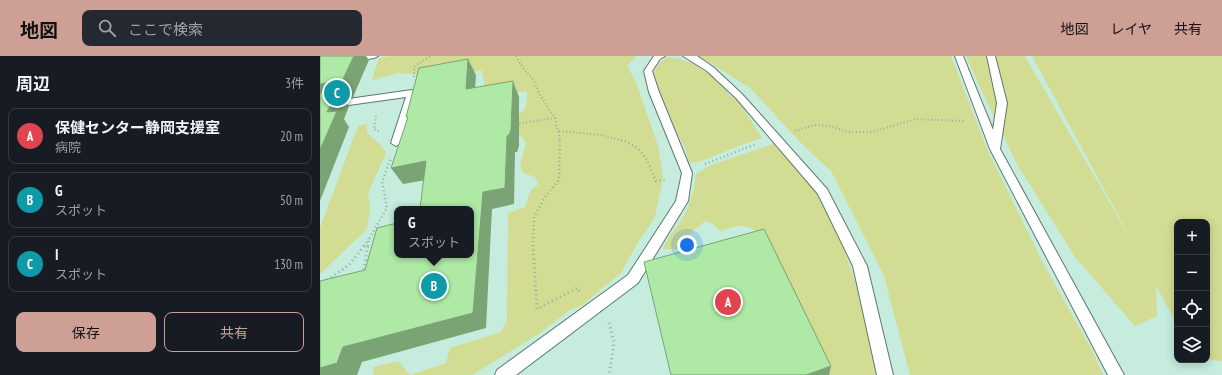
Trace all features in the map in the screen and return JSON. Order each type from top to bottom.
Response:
[{"type":"lane","points":[[320,64],[374,56]]},
{"type":"lane","points":[[503,375],[633,279],[682,201],[687,173],[654,92],[648,71],[657,57],[661,56]]},
{"type":"lane","points":[[686,56],[694,58],[710,69],[739,96],[823,192],[860,266],[884,375]]},
{"type":"lane","points":[[959,56],[995,149],[1116,375]]},
{"type":"lane","points":[[991,56],[1002,103],[995,149]]},
{"type":"lane","points":[[320,106],[412,93],[396,143]]},
{"type":"path","points":[[412,93],[414,67],[430,56]]},
{"type":"path","points":[[516,56],[555,118],[560,136],[559,180],[545,197],[534,217],[533,255],[537,309],[577,288],[605,315],[612,327],[614,348],[609,375]]},
{"type":"path","points":[[320,285],[349,265],[369,239],[387,208],[382,182],[396,143],[374,129],[376,116]]},
{"type":"path","points":[[516,124],[555,118]]},
{"type":"path","points":[[360,281],[369,239]]},
{"type":"shaded area","points":[[320,56],[1222,56],[1222,375],[320,375]]},
{"type":"green space","points":[[391,56],[636,56],[627,66],[635,80],[658,146],[663,177],[655,217],[637,244],[621,273],[581,306],[570,310],[540,333],[472,375],[410,375],[446,363],[450,348],[501,332],[507,320],[508,213],[525,207],[531,190],[538,185],[535,177],[523,173],[520,165],[526,143],[514,127],[515,118],[526,107],[527,91],[486,97],[481,70],[431,79],[421,75],[398,73],[372,80],[379,58]]},
{"type":"green space","points":[[699,56],[951,56],[988,151],[1042,261],[1094,354],[1103,375],[910,375],[884,276],[831,171],[804,146],[750,88]]},
{"type":"green space","points":[[966,56],[1025,56],[1138,252],[1032,56],[1222,56],[1222,361],[1210,360],[1210,219],[1174,219],[1174,319],[1156,286],[1157,316],[1135,326],[1075,257],[1018,166]]},
{"type":"green space","points":[[667,57],[680,59],[694,64],[716,79],[729,94],[740,103],[762,138],[702,161],[689,163],[686,150],[665,111],[653,81],[655,69]]},
{"type":"green space","points":[[367,124],[367,133],[380,144],[386,153],[368,193],[370,209],[367,229],[320,274],[320,228],[358,126]]},
{"type":"green space","points":[[776,143],[806,178],[821,200],[833,223],[852,272],[860,298],[878,375],[825,375],[759,233],[754,230],[745,226],[736,226],[721,231],[713,224],[705,221],[692,232],[678,249],[663,249],[688,207],[696,174],[711,165]]},
{"type":"green space","points":[[398,361],[410,375],[374,375],[373,367]]},
{"type":"building","points":[[320,56],[354,56],[342,81],[320,84]]},
{"type":"building","points":[[468,59],[466,89],[513,81],[511,130],[507,136],[505,188],[483,192],[473,313],[343,347],[337,363],[320,368],[320,281],[365,270],[377,228],[394,224],[394,258],[474,258],[474,206],[420,206],[426,161],[391,168],[408,117],[406,117],[419,68]]},
{"type":"building","points":[[338,91],[327,112],[337,111],[320,150],[320,93]]},
{"type":"building","points":[[764,229],[831,366],[806,375],[671,375],[644,262]]},
{"type":"place","name":"I","points":[[337,93]]},
{"type":"place","name":"G","points":[[434,286]]},
{"type":"place","name":"保健センター静岡支援室","points":[[728,302]]}]
